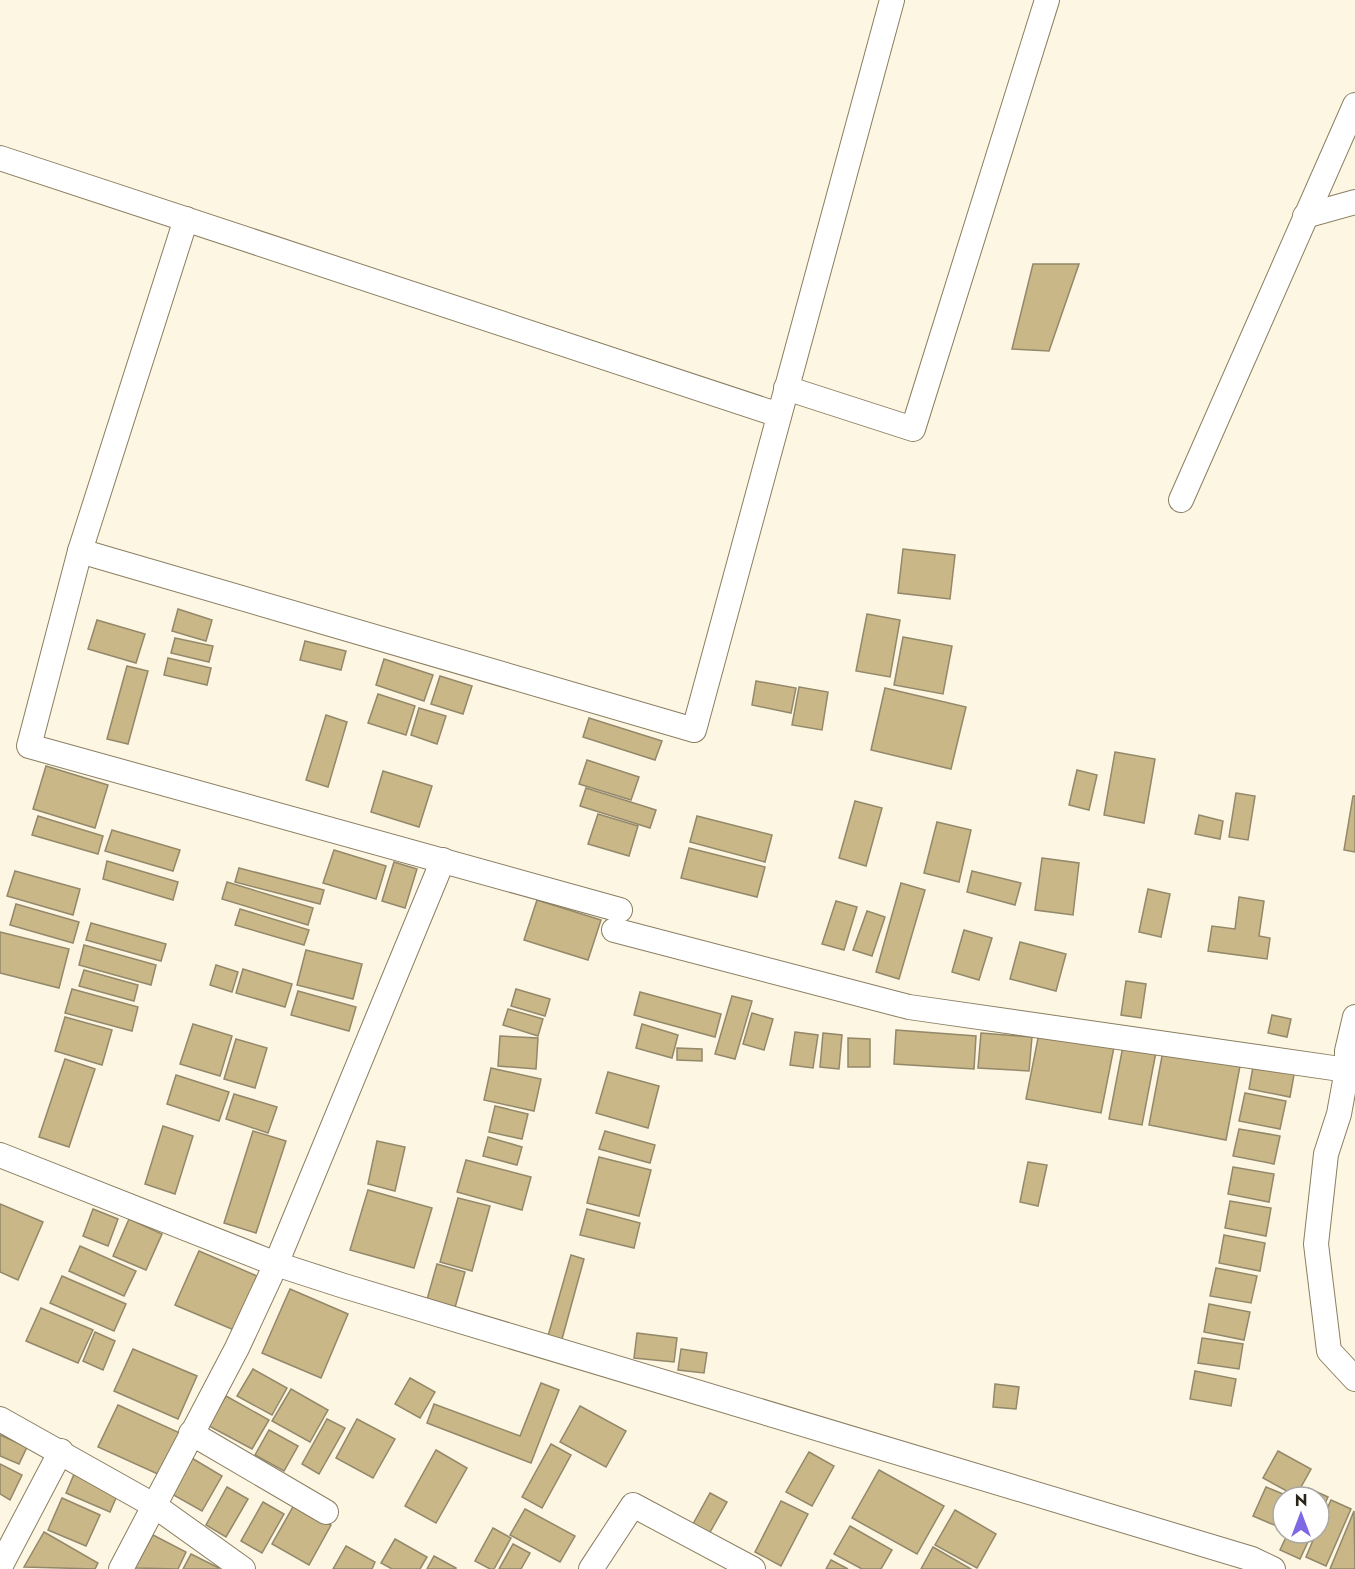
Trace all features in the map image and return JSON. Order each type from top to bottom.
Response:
[{"type":"street","points":[[80,551],[694,730],[892,0]]},
{"type":"street","points":[[786,388],[913,429],[1047,0]]},
{"type":"street","points":[[1181,500],[1355,105]]},
{"type":"street","points":[[0,158],[779,415]]},
{"type":"street","points":[[1305,216],[1355,201]]},
{"type":"street","points":[[186,219],[80,551],[30,746],[443,860],[617,920],[909,1007],[1347,1070]]},
{"type":"street","points":[[121,1569],[237,1348],[276,1264],[443,860]]},
{"type":"street","points":[[1355,1017],[1347,1051],[1347,1070],[1339,1114],[1326,1155],[1316,1244],[1329,1351],[1355,1379]]},
{"type":"street","points":[[0,1155],[276,1264],[1252,1558],[1273,1569]]},
{"type":"street","points":[[0,1419],[62,1451],[155,1506],[243,1569]]},
{"type":"street","points":[[191,1433],[326,1512]]},
{"type":"street","points":[[0,1567],[62,1451]]},
{"type":"street","points":[[591,1569],[633,1505],[753,1569]]},
{"type":"building","points":[[1033,264],[1079,264],[1049,351],[1012,349]]},
{"type":"building","points":[[903,549],[955,555],[950,599],[898,593]]},
{"type":"building","points":[[178,609],[212,620],[206,641],[172,631]]},
{"type":"building","points":[[867,614],[900,620],[890,677],[856,671]]},
{"type":"building","points":[[97,620],[145,634],[136,663],[88,649]]},
{"type":"building","points":[[903,637],[952,646],[943,694],[894,685]]},
{"type":"building","points":[[175,638],[213,646],[209,662],[171,653]]},
{"type":"building","points":[[305,641],[346,651],[341,670],[300,660]]},
{"type":"building","points":[[168,658],[211,668],[207,685],[164,675]]},
{"type":"building","points":[[384,659],[433,675],[424,701],[376,685]]},
{"type":"building","points":[[127,666],[148,671],[128,744],[107,739]]},
{"type":"building","points":[[440,676],[472,686],[463,714],[431,704]]},
{"type":"building","points":[[756,681],[796,688],[791,713],[752,705]]},
{"type":"building","points":[[799,687],[828,692],[822,730],[792,725]]},
{"type":"building","points":[[885,688],[966,707],[951,769],[871,750]]},
{"type":"building","points":[[378,694],[415,706],[406,735],[368,723]]},
{"type":"building","points":[[419,708],[446,716],[437,744],[411,735]]},
{"type":"building","points":[[326,715],[347,722],[328,787],[306,780]]},
{"type":"building","points":[[589,718],[662,741],[655,760],[583,737]]},
{"type":"building","points":[[1115,752],[1155,759],[1144,823],[1104,815]]},
{"type":"building","points":[[587,760],[639,777],[631,800],[579,784]]},
{"type":"building","points":[[46,766],[108,785],[95,828],[33,809]]},
{"type":"building","points":[[1077,770],[1097,775],[1089,810],[1069,805]]},
{"type":"building","points":[[383,771],[432,786],[419,827],[371,812]]},
{"type":"building","points":[[586,788],[656,810],[650,828],[580,806]]},
{"type":"building","points":[[1236,793],[1255,796],[1248,840],[1229,837]]},
{"type":"building","points":[[1353,796],[1355,796],[1355,852],[1344,850]]},
{"type":"building","points":[[855,801],[882,808],[866,866],[839,858]]},
{"type":"building","points":[[598,814],[638,826],[629,856],[588,844]]},
{"type":"building","points":[[1199,815],[1223,821],[1220,839],[1195,834]]},
{"type":"building","points":[[38,816],[103,836],[98,854],[32,835]]},
{"type":"building","points":[[697,816],[772,835],[765,862],[690,842]]},
{"type":"building","points":[[937,822],[971,830],[959,882],[924,873]]},
{"type":"building","points":[[112,830],[180,850],[173,871],[105,851]]},
{"type":"building","points":[[689,848],[765,867],[757,897],[681,878]]},
{"type":"building","points":[[334,850],[386,866],[376,899],[323,883]]},
{"type":"building","points":[[1042,858],[1079,863],[1073,915],[1035,910]]},
{"type":"building","points":[[107,861],[178,882],[173,900],[103,879]]},
{"type":"building","points":[[394,862],[417,869],[405,908],[382,901]]},
{"type":"building","points":[[239,868],[324,890],[320,904],[235,882]]},
{"type":"building","points":[[15,871],[80,889],[73,915],[7,896]]},
{"type":"building","points":[[972,871],[1021,883],[1015,905],[967,892]]},
{"type":"building","points":[[227,882],[313,908],[308,925],[222,899]]},
{"type":"building","points":[[901,883],[925,890],[899,979],[876,972]]},
{"type":"building","points":[[1148,889],[1170,894],[1161,937],[1139,932]]},
{"type":"building","points":[[1239,897],[1264,901],[1259,936],[1270,938],[1267,959],[1208,951],[1212,926],[1235,929]]},
{"type":"building","points":[[537,900],[601,920],[588,960],[524,940]]},
{"type":"building","points":[[836,901],[857,907],[844,950],[822,944]]},
{"type":"building","points":[[16,904],[79,922],[73,943],[10,925]]},
{"type":"building","points":[[240,909],[309,930],[304,945],[235,925]]},
{"type":"building","points":[[867,911],[885,917],[872,956],[853,950]]},
{"type":"building","points":[[91,923],[166,944],[161,961],[86,940]]},
{"type":"building","points":[[964,930],[992,938],[979,980],[952,972]]},
{"type":"building","points":[[0,932],[69,949],[59,988],[0,973]]},
{"type":"building","points":[[1020,942],[1066,954],[1056,991],[1010,979]]},
{"type":"building","points":[[84,945],[156,965],[151,985],[79,965]]},
{"type":"building","points":[[306,950],[362,964],[353,999],[297,985]]},
{"type":"building","points":[[216,965],[238,972],[232,992],[210,985]]},
{"type":"building","points":[[243,969],[292,984],[285,1007],[236,993]]},
{"type":"building","points":[[84,970],[138,985],[134,1001],[79,986]]},
{"type":"building","points":[[1126,981],[1146,984],[1141,1018],[1121,1015]]},
{"type":"building","points":[[72,989],[138,1007],[132,1031],[65,1013]]},
{"type":"building","points":[[516,989],[550,999],[545,1016],[511,1006]]},
{"type":"building","points":[[298,991],[356,1007],[349,1031],[291,1015]]},
{"type":"building","points":[[640,992],[721,1014],[715,1037],[634,1015]]},
{"type":"building","points":[[732,996],[752,1001],[735,1059],[715,1054]]},
{"type":"building","points":[[508,1009],[543,1019],[538,1036],[503,1025]]},
{"type":"building","points":[[752,1013],[773,1019],[764,1050],[743,1044]]},
{"type":"building","points":[[1272,1015],[1291,1019],[1287,1037],[1268,1033]]},
{"type":"building","points":[[65,1017],[112,1030],[102,1065],[55,1051]]},
{"type":"building","points":[[193,1024],[232,1036],[220,1076],[180,1064]]},
{"type":"building","points":[[642,1024],[678,1035],[672,1058],[636,1048]]},
{"type":"building","points":[[1040,1028],[1115,1042],[1101,1113],[1026,1099]]},
{"type":"building","points":[[896,1030],[976,1036],[974,1069],[894,1064]]},
{"type":"building","points":[[795,1032],[818,1035],[813,1068],[790,1065]]},
{"type":"building","points":[[823,1033],[842,1035],[839,1069],[820,1067]]},
{"type":"building","points":[[981,1033],[1032,1037],[1029,1071],[978,1068]]},
{"type":"building","points":[[500,1036],[538,1038],[536,1069],[498,1066]]},
{"type":"building","points":[[848,1038],[870,1039],[870,1067],[848,1067]]},
{"type":"building","points":[[236,1039],[267,1048],[255,1088],[224,1079]]},
{"type":"building","points":[[1123,1046],[1156,1052],[1142,1125],[1109,1119]]},
{"type":"building","points":[[677,1048],[702,1049],[702,1061],[677,1060]]},
{"type":"building","points":[[1163,1051],[1240,1066],[1226,1140],[1149,1125]]},
{"type":"building","points":[[65,1059],[95,1069],[69,1147],[39,1137]]},
{"type":"building","points":[[1254,1061],[1295,1069],[1290,1097],[1249,1089]]},
{"type":"building","points":[[491,1068],[541,1079],[534,1111],[484,1100]]},
{"type":"building","points":[[608,1072],[659,1086],[648,1128],[596,1113]]},
{"type":"building","points":[[176,1075],[229,1092],[219,1121],[167,1104]]},
{"type":"building","points":[[1245,1093],[1286,1101],[1280,1129],[1239,1121]]},
{"type":"building","points":[[234,1094],[277,1107],[268,1133],[226,1119]]},
{"type":"building","points":[[495,1106],[528,1114],[522,1139],[489,1132]]},
{"type":"building","points":[[163,1126],[193,1136],[175,1194],[145,1184]]},
{"type":"building","points":[[1239,1129],[1280,1136],[1274,1164],[1233,1156]]},
{"type":"building","points":[[253,1131],[286,1141],[256,1233],[224,1223]]},
{"type":"building","points":[[605,1131],[655,1145],[650,1163],[599,1149]]},
{"type":"building","points":[[488,1137],[522,1147],[517,1165],[483,1156]]},
{"type":"building","points":[[377,1141],[405,1147],[395,1191],[368,1184]]},
{"type":"building","points":[[599,1157],[651,1170],[639,1216],[587,1203]]},
{"type":"building","points":[[466,1160],[531,1177],[522,1210],[457,1192]]},
{"type":"building","points":[[1028,1162],[1047,1165],[1038,1206],[1020,1202]]},
{"type":"building","points":[[1233,1167],[1274,1174],[1269,1202],[1228,1194]]},
{"type":"building","points":[[368,1190],[432,1208],[414,1268],[350,1250]]},
{"type":"building","points":[[458,1198],[490,1206],[472,1271],[440,1262]]},
{"type":"building","points":[[1230,1201],[1271,1208],[1266,1236],[1225,1228]]},
{"type":"building","points":[[0,1204],[43,1222],[18,1280],[0,1272]]},
{"type":"building","points":[[93,1209],[118,1219],[108,1246],[83,1236]]},
{"type":"building","points":[[587,1209],[640,1223],[634,1248],[580,1235]]},
{"type":"building","points":[[129,1219],[162,1234],[146,1270],[113,1256]]},
{"type":"building","points":[[1224,1235],[1265,1243],[1260,1271],[1219,1263]]},
{"type":"building","points":[[80,1246],[136,1271],[124,1296],[69,1271]]},
{"type":"building","points":[[199,1251],[257,1276],[234,1330],[175,1305]]},
{"type":"building","points":[[571,1255],[584,1259],[562,1339],[548,1336]]},
{"type":"building","points":[[437,1264],[465,1272],[454,1311],[426,1303]]},
{"type":"building","points":[[1216,1268],[1257,1276],[1251,1303],[1210,1296]]},
{"type":"building","points":[[62,1276],[126,1304],[114,1331],[50,1303]]},
{"type":"building","points":[[290,1289],[348,1314],[321,1378],[262,1353]]},
{"type":"building","points":[[1209,1304],[1250,1312],[1244,1340],[1204,1332]]},
{"type":"building","points":[[41,1308],[93,1330],[78,1363],[26,1341]]},
{"type":"building","points":[[95,1332],[115,1341],[103,1370],[83,1361]]},
{"type":"building","points":[[637,1333],[677,1338],[674,1362],[634,1358]]},
{"type":"building","points":[[1202,1338],[1243,1344],[1239,1369],[1198,1363]]},
{"type":"building","points":[[133,1349],[197,1376],[178,1419],[114,1391]]},
{"type":"building","points":[[681,1349],[707,1353],[704,1373],[678,1370]]},
{"type":"building","points":[[253,1369],[287,1388],[272,1415],[237,1396]]},
{"type":"building","points":[[1195,1371],[1236,1379],[1231,1406],[1190,1399]]},
{"type":"building","points":[[410,1378],[435,1392],[420,1418],[395,1404]]},
{"type":"building","points":[[541,1383],[559,1390],[531,1463],[427,1423],[434,1404],[520,1436]]},
{"type":"building","points":[[995,1384],[1019,1387],[1016,1409],[993,1407]]},
{"type":"building","points":[[291,1389],[328,1410],[310,1442],[272,1421]]},
{"type":"building","points":[[226,1396],[269,1420],[252,1449],[209,1426]]},
{"type":"building","points":[[118,1405],[180,1433],[160,1475],[98,1447]]},
{"type":"building","points":[[580,1406],[626,1431],[606,1467],[560,1442]]},
{"type":"building","points":[[327,1419],[345,1428],[319,1474],[302,1464]]},
{"type":"building","points":[[357,1419],[395,1439],[373,1478],[336,1458]]},
{"type":"building","points":[[269,1430],[298,1446],[284,1471],[255,1455]]},
{"type":"building","points":[[0,1435],[27,1447],[19,1464],[0,1456]]},
{"type":"building","points":[[551,1444],[571,1455],[542,1508],[522,1497]]},
{"type":"building","points":[[436,1450],[467,1468],[436,1523],[405,1506]]},
{"type":"building","points":[[1278,1451],[1311,1469],[1302,1485],[1276,1485],[1263,1478]]},
{"type":"building","points":[[809,1452],[834,1466],[812,1506],[786,1492]]},
{"type":"building","points":[[190,1457],[222,1476],[202,1511],[170,1493]]},
{"type":"building","points":[[0,1464],[22,1475],[10,1500],[0,1494]]},
{"type":"building","points":[[879,1470],[944,1506],[917,1554],[852,1518]]},
{"type":"building","points":[[75,1472],[119,1491],[110,1512],[66,1493]]},
{"type":"building","points":[[227,1487],[248,1499],[226,1537],[206,1525]]},
{"type":"building","points":[[1266,1487],[1271,1489],[1271,1524],[1253,1516]]},
{"type":"building","points":[[710,1493],[727,1502],[709,1534],[693,1524]]},
{"type":"building","points":[[62,1498],[100,1515],[86,1546],[48,1530]]},
{"type":"building","points":[[1331,1500],[1351,1509],[1326,1566],[1306,1557],[1311,1545],[1331,1545]]},
{"type":"building","points":[[781,1501],[808,1514],[781,1566],[755,1552]]},
{"type":"building","points":[[263,1502],[284,1514],[262,1553],[241,1541]]},
{"type":"building","points":[[294,1505],[331,1525],[309,1565],[272,1544]]},
{"type":"building","points":[[525,1509],[575,1536],[560,1562],[510,1535]]},
{"type":"building","points":[[955,1510],[996,1534],[977,1568],[935,1545]]},
{"type":"building","points":[[1354,1511],[1355,1569],[1330,1569]]},
{"type":"building","points":[[850,1526],[892,1550],[881,1569],[862,1569],[834,1554]]},
{"type":"building","points":[[493,1528],[511,1538],[494,1569],[490,1569],[475,1561]]},
{"type":"building","points":[[44,1532],[98,1563],[95,1569],[24,1567]]},
{"type":"building","points":[[153,1535],[186,1552],[178,1569],[135,1568]]},
{"type":"building","points":[[395,1539],[427,1557],[420,1569],[392,1569],[381,1563]]},
{"type":"building","points":[[513,1544],[530,1553],[521,1569],[499,1569]]},
{"type":"building","points":[[1282,1545],[1306,1545],[1300,1559],[1280,1550]]},
{"type":"building","points":[[346,1546],[375,1562],[372,1569],[333,1569]]},
{"type":"building","points":[[933,1547],[971,1569],[921,1569]]},
{"type":"building","points":[[191,1554],[219,1568],[219,1569],[183,1569]]},
{"type":"building","points":[[434,1556],[456,1568],[456,1569],[427,1569]]},
{"type":"building","points":[[831,1560],[848,1569],[826,1569]]}]
